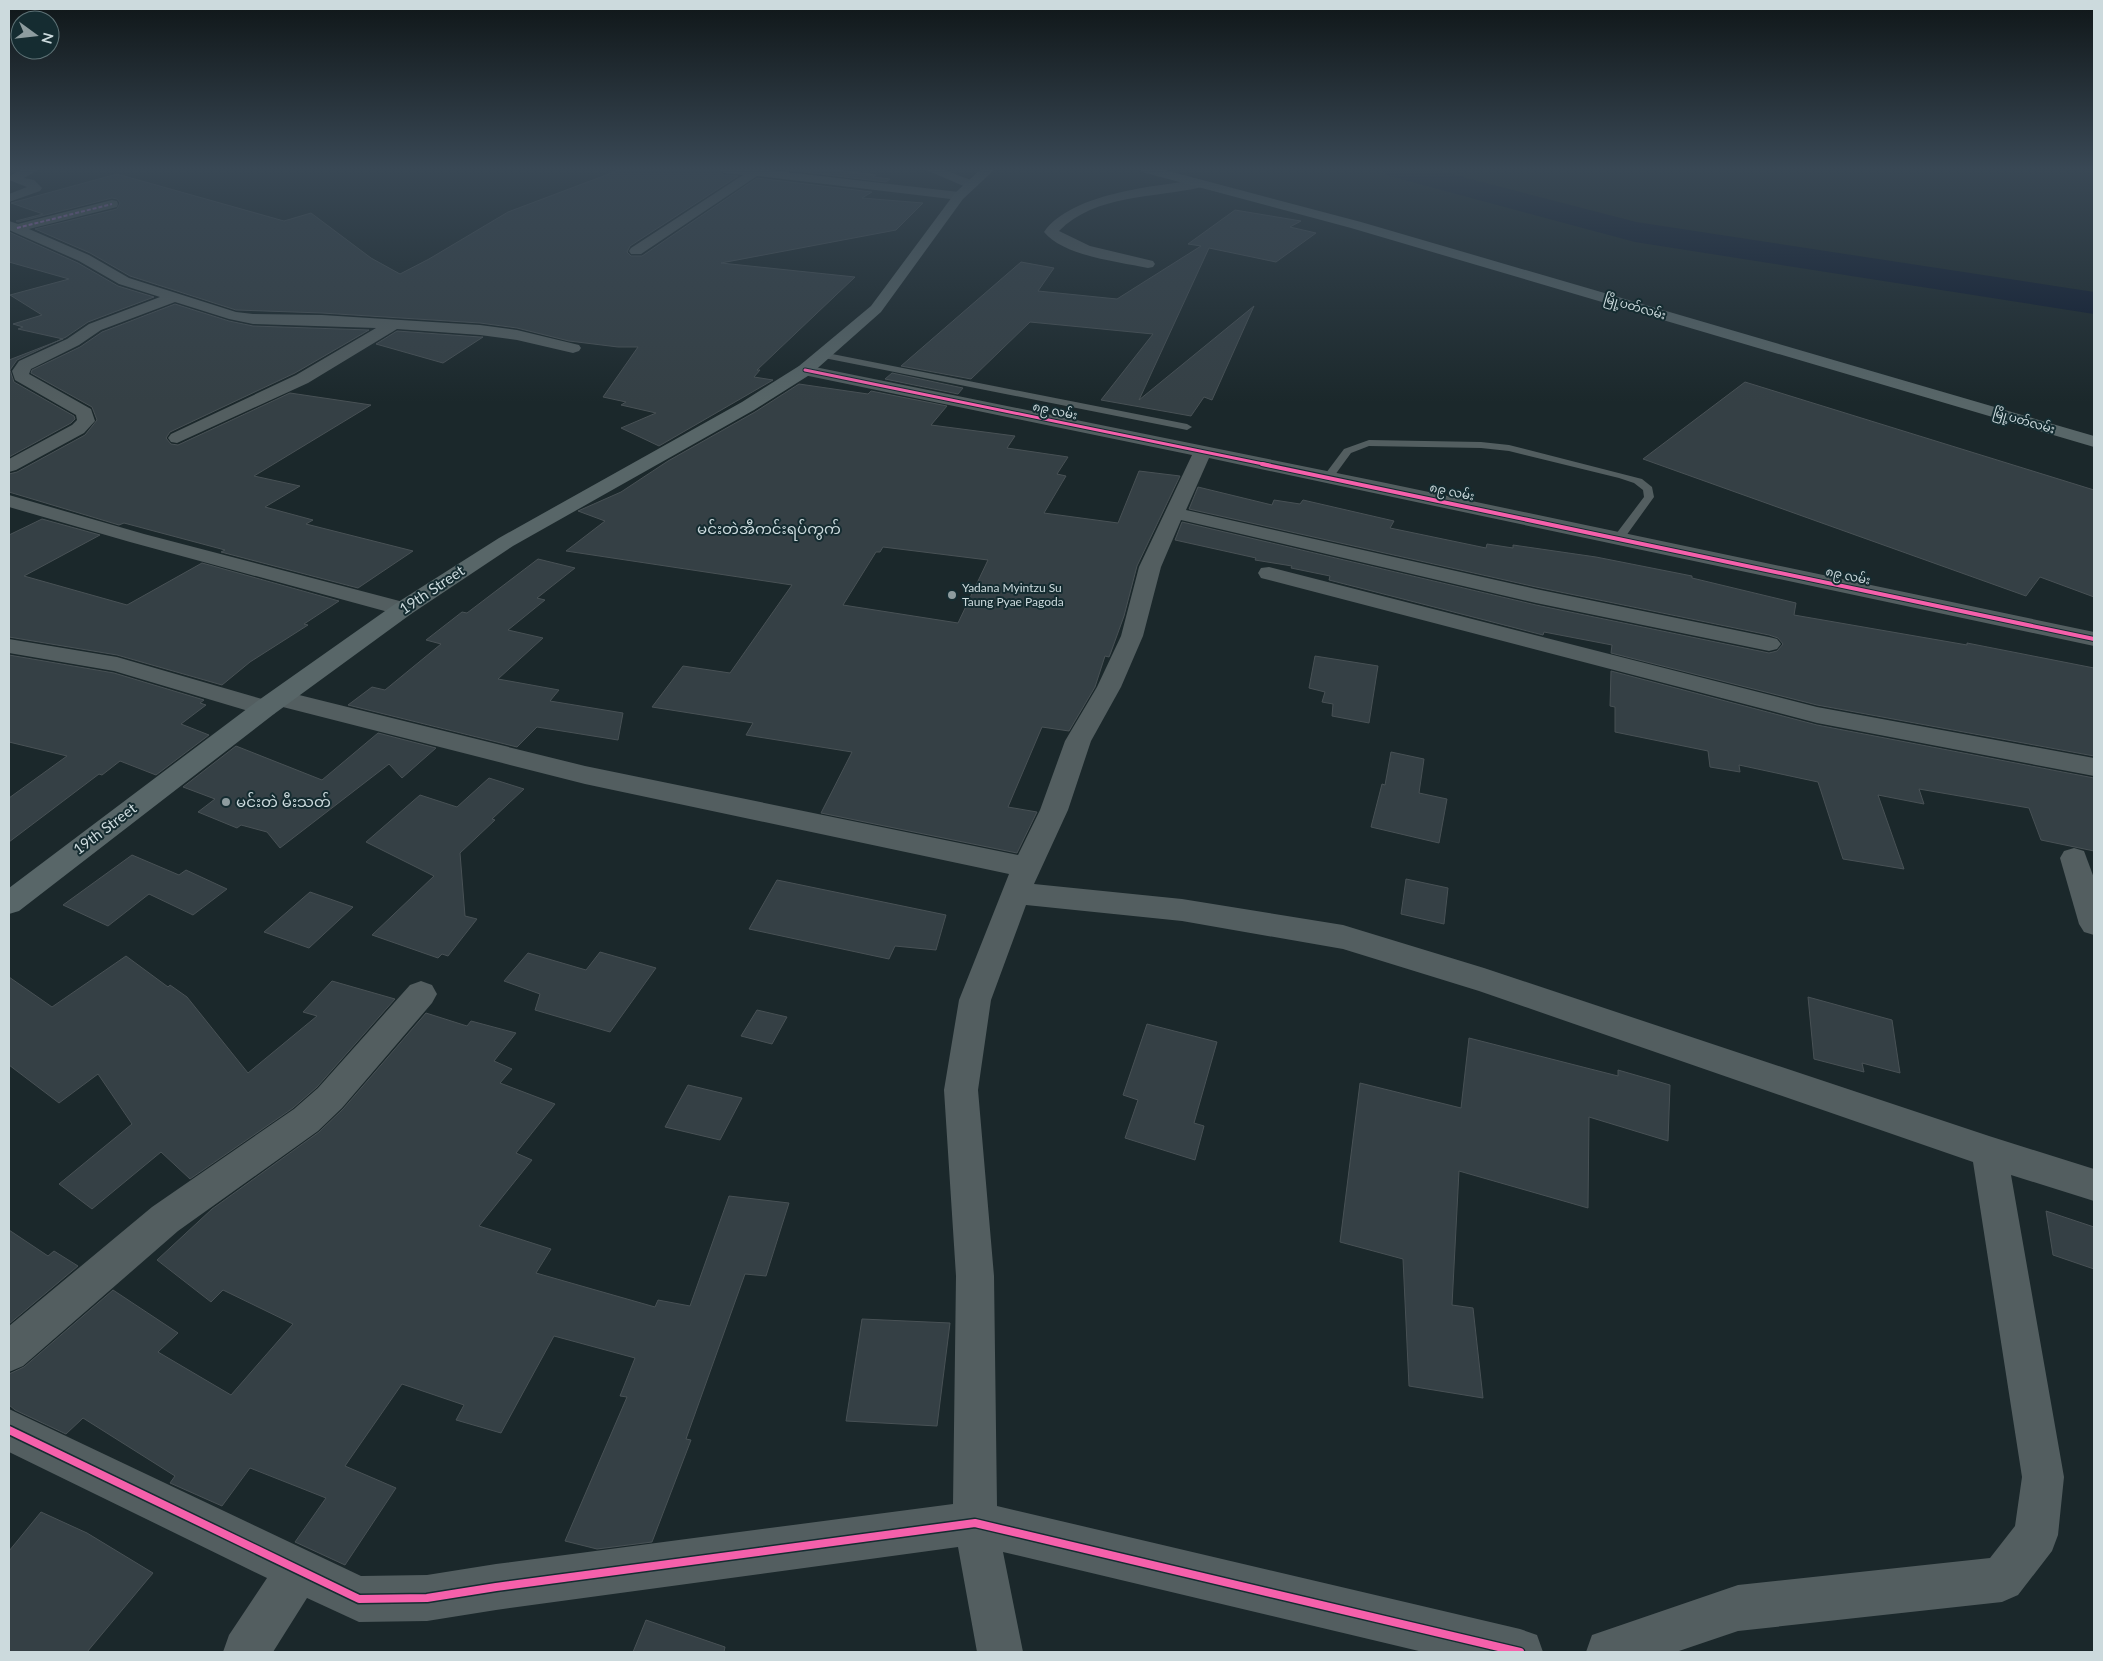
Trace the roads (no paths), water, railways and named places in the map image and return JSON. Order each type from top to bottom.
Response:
[{"type":"street","points":[[58,247],[84,258],[124,281],[234,316],[253,319],[322,320],[480,330],[517,335],[573,348]]},
{"type":"street","points":[[636,251],[643,247]]},
{"type":"street","name":"19th Street","points":[[9,903],[272,703],[403,609],[506,542],[748,406],[805,370],[876,309],[922,247]]},
{"type":"street","points":[[1079,247],[1148,264]]},
{"type":"street","name":"မြို့ပတ်လမ်း","points":[[1428,247],[2094,442]]},
{"type":"street","points":[[9,466],[78,429],[86,421],[85,413],[20,376],[20,371],[25,365],[51,354],[113,319],[174,297]]},
{"type":"street","points":[[177,438],[302,379],[393,325]]},
{"type":"street","name":"၈၉ လမ်း","points":[[805,370],[1195,439],[1328,477],[2094,638]]},
{"type":"street","points":[[1000,1652],[975,1524],[975,1276],[961,1090],[975,1000],[1021,880],[1054,810],[1078,741],[1109,687],[1132,636],[1150,567],[1175,513],[1195,439]]},
{"type":"street","points":[[9,501],[403,609]]},
{"type":"street","points":[[1175,513],[1536,596],[1768,644]]},
{"type":"street","points":[[1268,573],[1817,715],[2094,767]]},
{"type":"street","points":[[9,646],[117,664],[272,703],[585,775],[1021,880],[1343,937],[1484,980],[1989,1152],[2094,1185]]},
{"type":"street","points":[[2074,858],[2094,924]]},
{"type":"street","points":[[9,1352],[165,1220],[306,1120],[330,1098],[421,994]]},
{"type":"street","points":[[1609,1652],[1738,1608],[2002,1579],[2036,1535],[2043,1477],[1989,1152]]},
{"type":"street","points":[[9,1430],[359,1599],[427,1598],[496,1587],[975,1524],[1520,1652]]},
{"type":"street","points":[[246,1652],[299,1570]]},
{"type":"lane","points":[[822,355],[1195,439]]},
{"type":"lane","points":[[1328,477],[1338,461],[1352,446],[1369,443],[1481,444],[1509,448],[1623,476],[1638,481],[1648,489],[1649,497],[1619,538]]},
{"type":"waterway","points":[[1729,247],[2094,303]]},
{"type":"place","name":"Yadana Myintzu Su Taung Pyae Pagoda","points":[[952,595]]},
{"type":"place","name":"မင်းတဲ မီးသတ်","points":[[226,802]]},
{"type":"district","name":"မင်းတဲအီကင်းရပ်ကွက်","points":[[769,529]]}]
